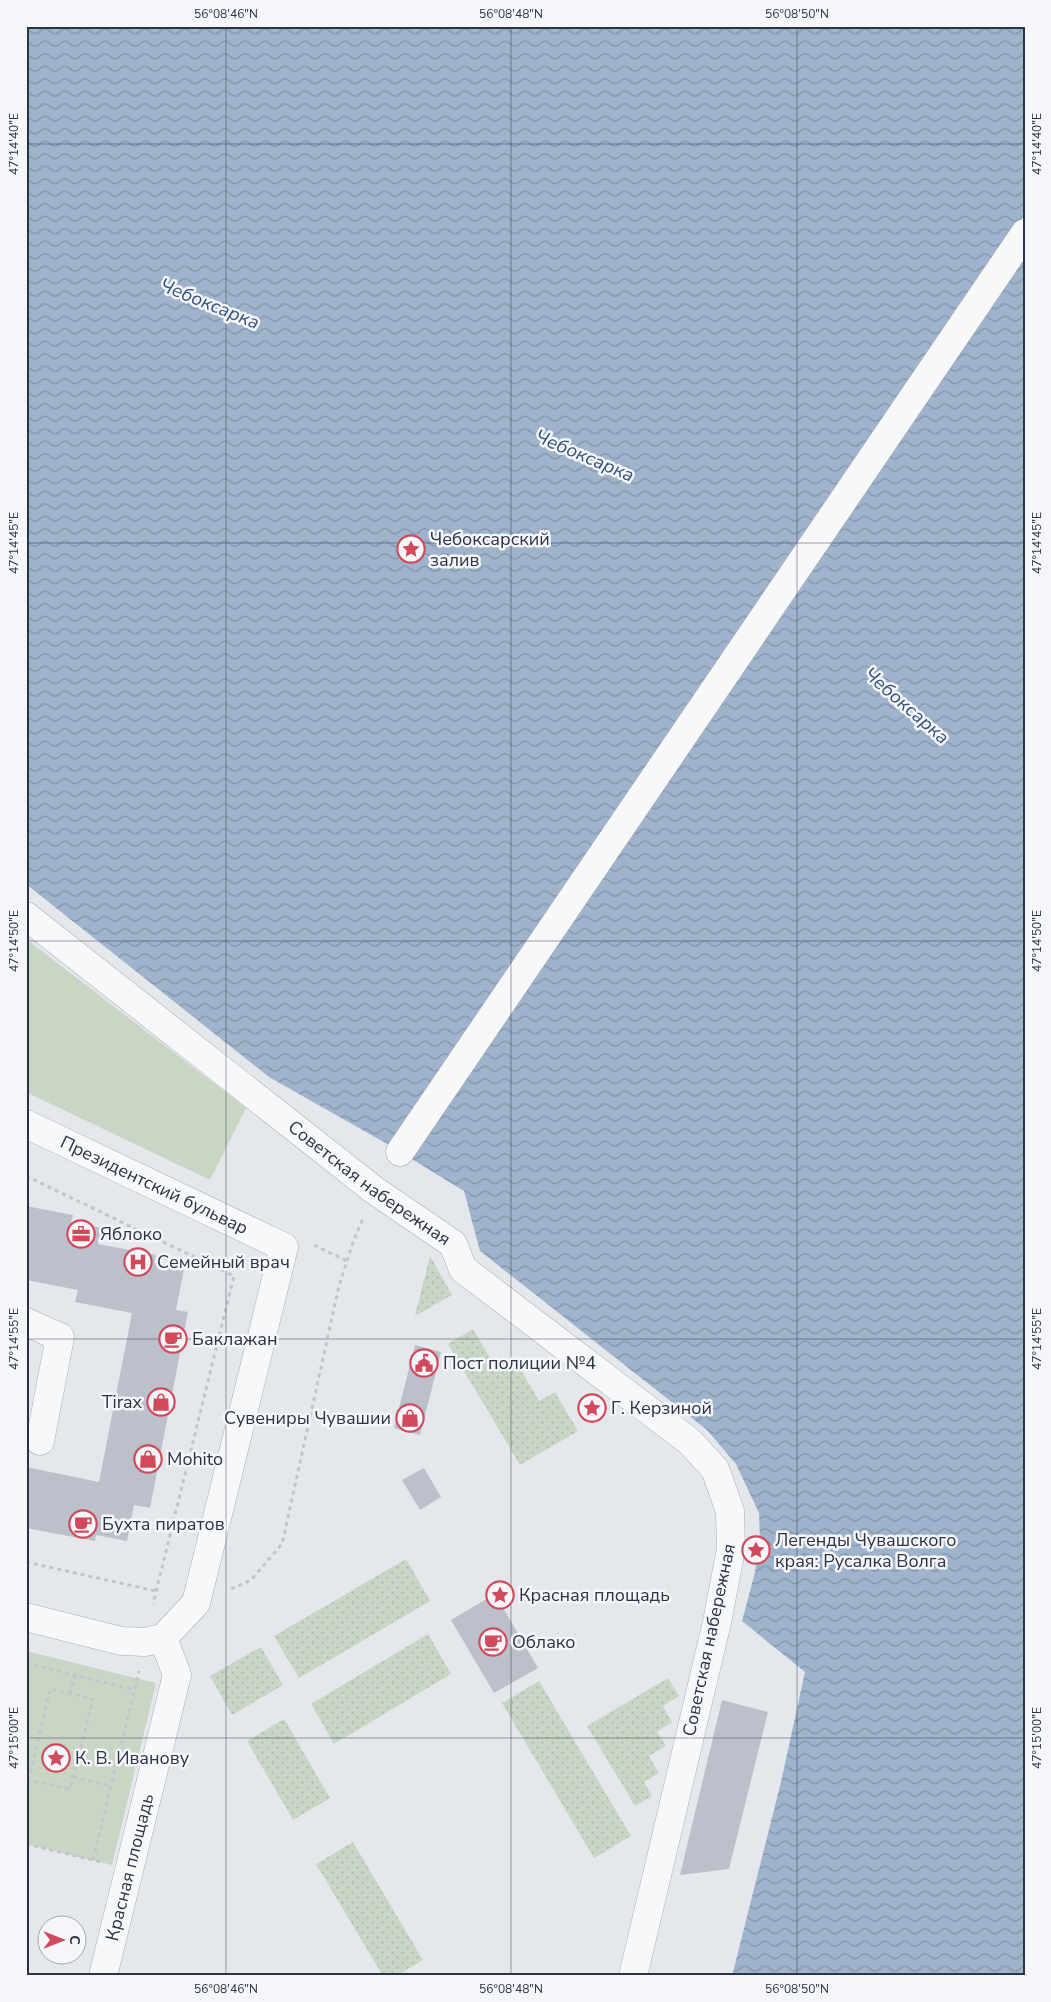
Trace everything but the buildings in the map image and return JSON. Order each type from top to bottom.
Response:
[{"type":"street","points":[[400,1152],[1025,233]]},
{"type":"street","name":"Советская набережная","points":[[26,916],[374,1190],[453,1244],[463,1269],[689,1441],[716,1469],[730,1511],[731,1549],[717,1622],[633,1976]]},
{"type":"street","name":"Президентский бульвар","points":[[26,1124],[284,1247],[196,1603]]},
{"type":"street","points":[[26,1322],[60,1337],[40,1441]]},
{"type":"street","points":[[26,1617],[121,1641],[145,1642],[163,1638],[196,1603]]},
{"type":"street","name":"Красная площадь","points":[[103,1976],[176,1675],[163,1638]]},
{"type":"path","points":[[26,1176],[234,1276],[156,1592],[26,1562]]},
{"type":"path","points":[[196,1603],[251,1580],[282,1544],[339,1286],[352,1245],[374,1190]]},
{"type":"path","points":[[26,1663],[134,1690],[93,1860]]},
{"type":"path","points":[[70,1694],[75,1675]]},
{"type":"path","points":[[50,1689],[93,1699],[73,1777],[70,1789],[27,1779],[50,1689]]},
{"type":"path","points":[[73,1777],[110,1786]]},
{"type":"path","points":[[26,1844],[102,1862]]},
{"type":"green space","points":[[26,939],[246,1108],[210,1180],[26,1092]]},
{"type":"green space","points":[[430,1256],[452,1295],[415,1316]]},
{"type":"green space","points":[[473,1329],[496,1368],[514,1358],[539,1401],[555,1392],[578,1431],[520,1465],[448,1344]]},
{"type":"green space","points":[[406,1559],[430,1601],[299,1678],[274,1636]]},
{"type":"green space","points":[[428,1634],[451,1674],[334,1744],[311,1704]]},
{"type":"green space","points":[[261,1647],[283,1685],[232,1715],[210,1676]]},
{"type":"green space","points":[[26,1651],[156,1683],[112,1865],[26,1844]]},
{"type":"green space","points":[[668,1678],[679,1696],[663,1706],[672,1722],[657,1732],[666,1746],[649,1756],[659,1773],[644,1782],[652,1796],[635,1806],[587,1726]]},
{"type":"green space","points":[[539,1681],[631,1836],[594,1858],[502,1703]]},
{"type":"green space","points":[[284,1719],[330,1798],[293,1820],[247,1741]]},
{"type":"green space","points":[[353,1842],[423,1960],[396,1976],[383,1976],[316,1864]]},
{"type":"water","name":"Чебоксарский залив","points":[[26,26],[1025,26],[1025,214],[389,1145],[269,1077],[26,884]]},
{"type":"water","name":"Чебоксарка","points":[[1025,251],[1025,1976],[732,1976],[781,1782],[805,1672],[742,1621],[755,1572],[760,1540],[759,1513],[736,1464],[707,1430],[480,1251],[464,1191],[410,1158]]},
{"type":"place","name":"Чебоксарский залив","points":[[411,549]]},
{"type":"place","name":"Яблоко","points":[[81,1234]]},
{"type":"place","name":"Семейный врач","points":[[138,1262]]},
{"type":"place","name":"Баклажан","points":[[173,1339]]},
{"type":"place","name":"Пост полиции №4","points":[[424,1363]]},
{"type":"place","name":"Tirax","points":[[161,1402]]},
{"type":"place","name":"Г. Керзиной","points":[[592,1408]]},
{"type":"place","name":"Сувениры Чувашии","points":[[410,1418]]},
{"type":"place","name":"Mohito","points":[[148,1459]]},
{"type":"place","name":"Бухта пиратов","points":[[83,1524]]},
{"type":"place","name":"Легенды Чувашского края: Русалка Волга","points":[[756,1550]]},
{"type":"place","name":"Красная площадь","points":[[500,1595]]},
{"type":"place","name":"Облако","points":[[493,1642]]},
{"type":"place","name":"К. В. Иванову","points":[[56,1758]]}]
